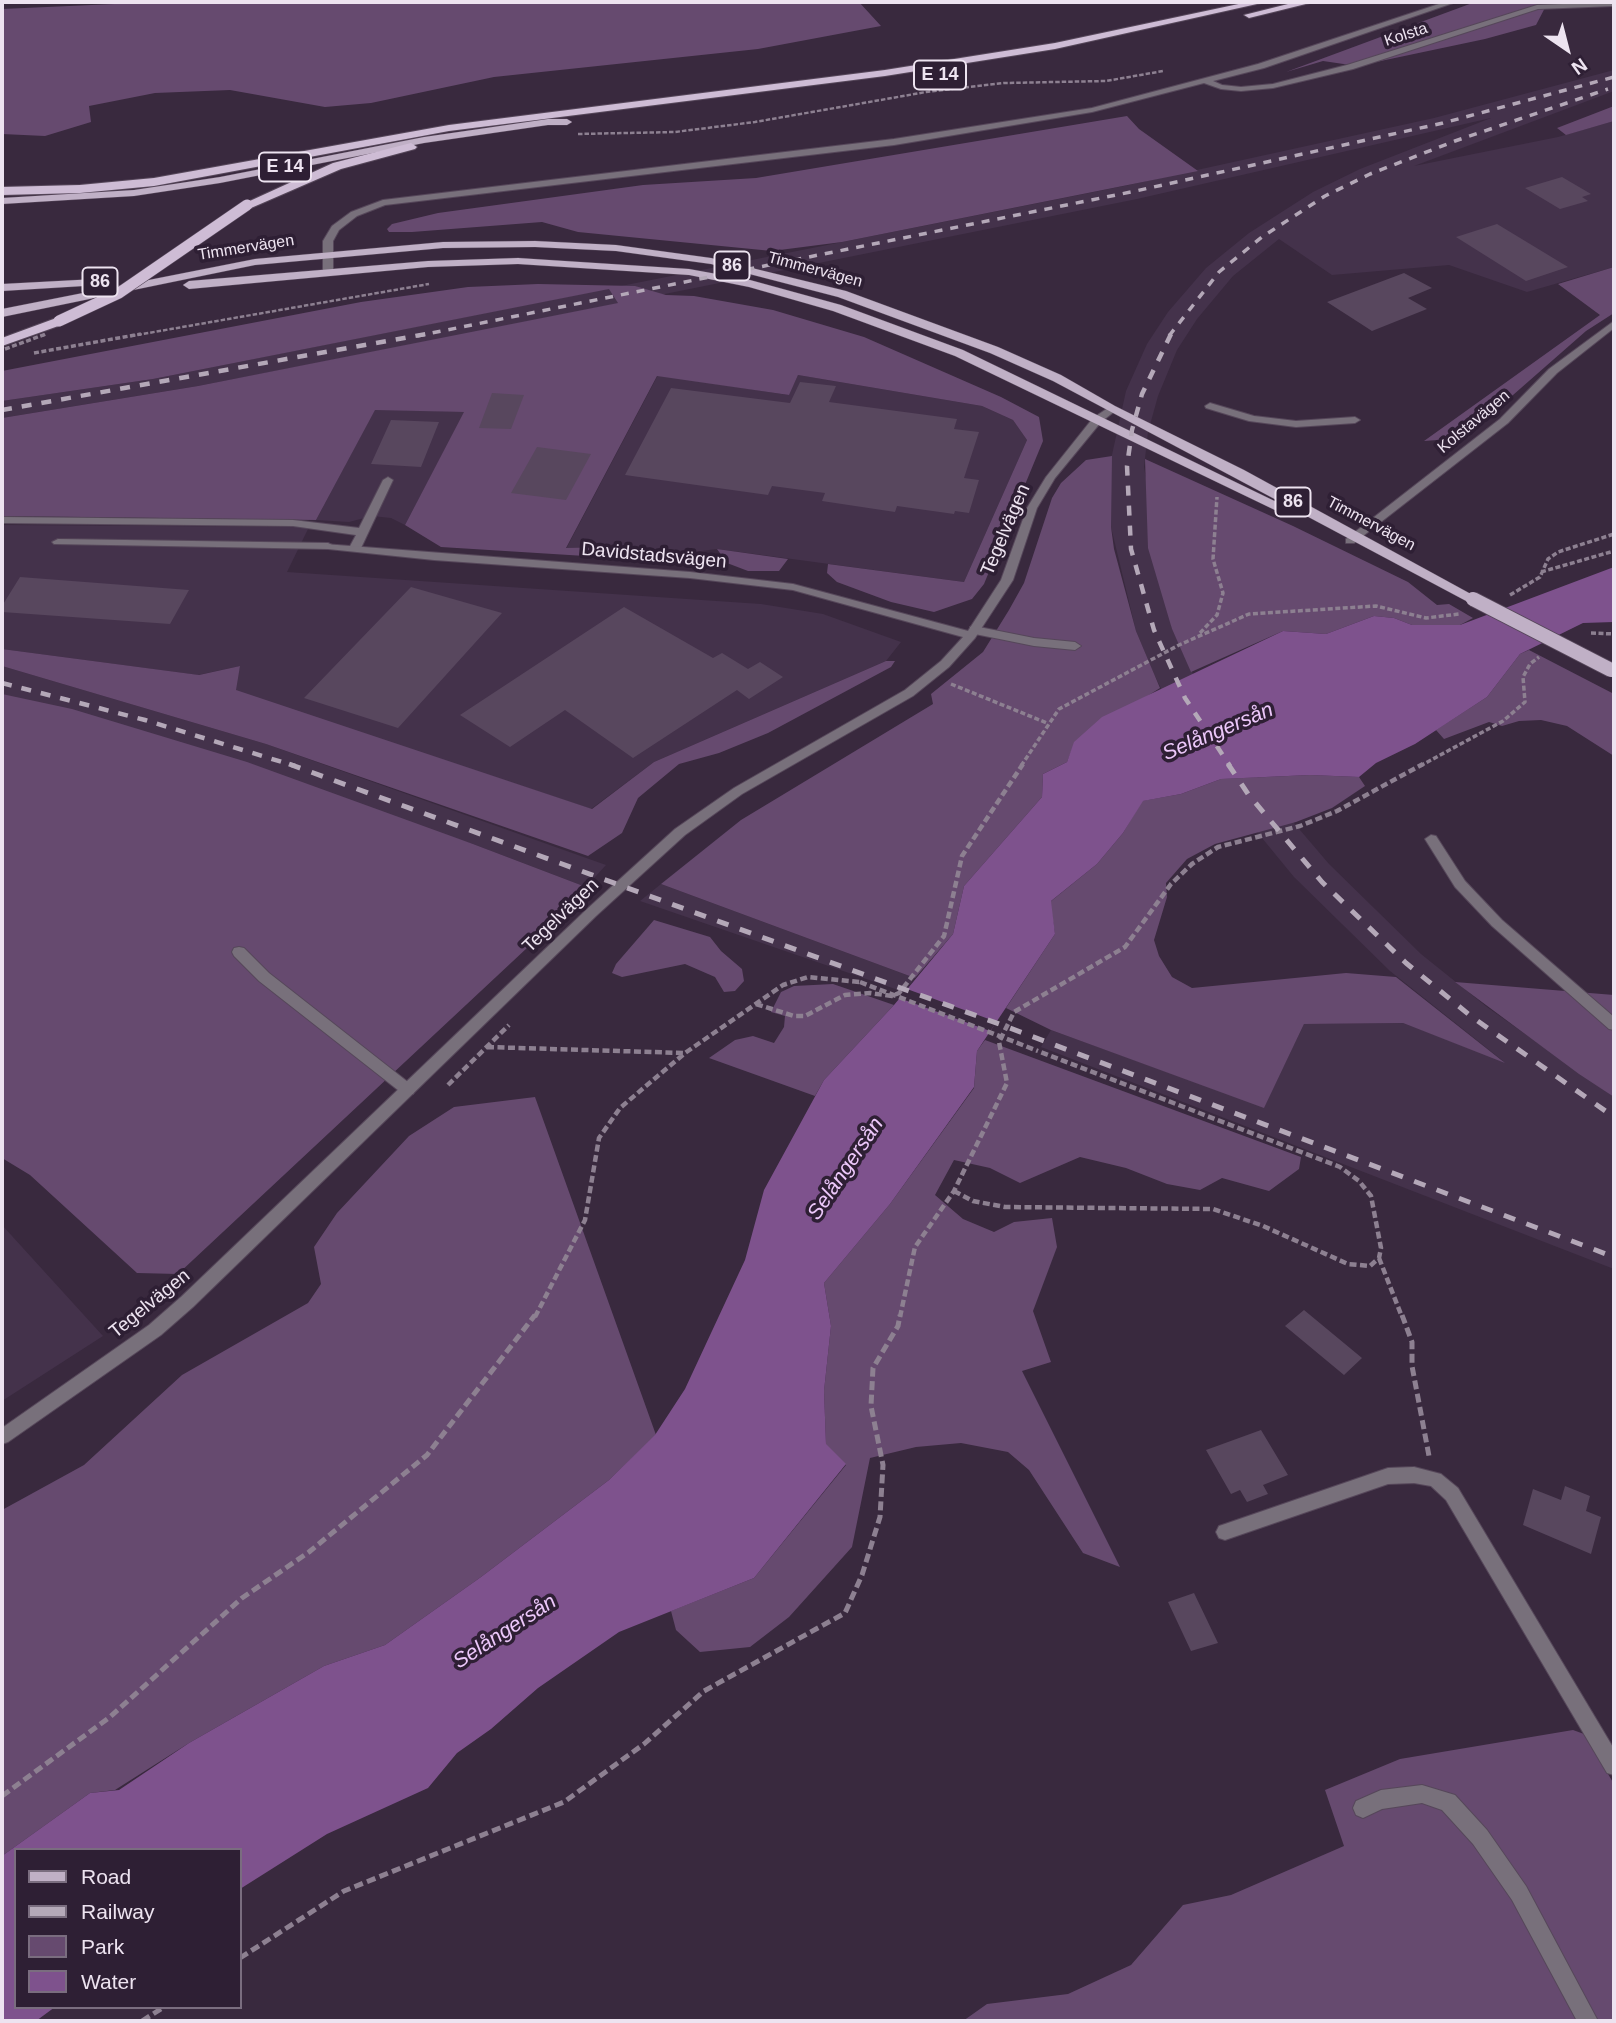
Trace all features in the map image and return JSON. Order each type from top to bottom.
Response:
[{"type":"highway","name":"E 14","points":[[2,191],[80,189],[154,182],[449,128],[885,73],[1055,46],[1261,2]]},
{"type":"highway","name":"E 14","points":[[2,342],[59,321],[119,293],[247,205],[337,166],[390,152],[936,76],[1078,51],[1309,2]]},
{"type":"main road","name":"E 14","points":[[2,201],[135,193],[220,180],[424,140],[548,122],[568,128]]},
{"type":"main road","name":"Timmervägen","points":[[2,313],[255,262],[443,245],[535,244],[616,248],[711,261],[842,294],[949,331],[1057,378],[1111,410],[1239,473],[1353,538],[1613,671]]},
{"type":"main road","name":"Timmervägen","points":[[2,320],[163,288],[428,264],[518,261],[689,272],[800,296],[959,353],[1225,482],[1353,538]]},
{"type":"main road","name":"86","points":[[2,288],[122,280],[255,262]]},
{"type":"street","points":[[328,272],[329,236],[344,220],[383,203],[894,142],[1092,110],[1206,81],[1452,2]]},
{"type":"street","name":"Kolsta","points":[[1206,81],[1221,87],[1241,89],[1273,86],[1350,67],[1537,7],[1614,4]]},
{"type":"street","name":"Kolstavägen","points":[[1353,538],[1504,421],[1553,371],[1614,324]]},
{"type":"street","points":[[1210,406],[1253,419],[1296,424],[1355,420]]},
{"type":"street","name":"Tegelvägen","points":[[2,1437],[163,1323],[591,913],[680,832],[738,791],[909,693],[931,676],[973,632],[1007,580],[1032,508],[1068,453],[1097,420],[1111,410]]},
{"type":"street","points":[[355,548],[387,480]]},
{"type":"street","points":[[2,520],[293,523],[362,532]]},
{"type":"street","name":"Davidstadsvägen","points":[[58,542],[328,546],[434,557],[690,575],[793,587],[973,632],[1075,646]]},
{"type":"street","points":[[1431,839],[1460,884],[1497,923],[1614,1025]]},
{"type":"street","points":[[239,951],[264,976],[408,1090]]},
{"type":"street","points":[[1225,1532],[1388,1476],[1414,1475],[1435,1479],[1451,1494],[1469,1521],[1614,1766]]},
{"type":"street","points":[[1363,1808],[1381,1800],[1422,1794],[1448,1801],[1480,1837],[1519,1893],[1588,2021]]},
{"type":"path","points":[[568,128],[628,135],[675,132],[781,118],[926,92],[1004,83],[1106,81],[1173,69]]},
{"type":"path","points":[[28,354],[436,283]]},
{"type":"path","points":[[1197,636],[1217,615],[1223,593],[1213,559],[1216,500],[1225,482]]},
{"type":"path","points":[[1507,597],[1530,585],[1541,573],[1548,559],[1558,552],[1614,534]]},
{"type":"path","points":[[1541,573],[1614,551]]},
{"type":"path","points":[[755,1003],[794,1016],[805,1016],[845,995],[870,993],[892,996],[899,993],[944,936],[962,856],[1047,723],[1059,709],[1197,636],[1249,614],[1376,606],[1426,618],[1465,612]]},
{"type":"path","points":[[1586,633],[1614,634]]},
{"type":"path","points":[[242,1957],[344,1891],[564,1802],[644,1744],[704,1691],[845,1613],[862,1575],[880,1517],[883,1465],[871,1406],[873,1368],[898,1326],[915,1247],[954,1191],[993,1117],[1007,1083],[999,1042],[1014,1012],[1097,966],[1125,947],[1171,884],[1192,864],[1217,847],[1300,826],[1337,811],[1503,721],[1525,702],[1523,677],[1530,664],[1543,654]]},
{"type":"path","points":[[931,676],[1047,723]]},
{"type":"path","points":[[941,691],[951,684]]},
{"type":"path","points":[[2,1796],[110,1717],[233,1605],[309,1552],[427,1455],[531,1324],[585,1220],[599,1138],[620,1108],[685,1053],[755,1003],[783,985],[808,977],[860,982],[1340,1167],[1359,1181],[1371,1196],[1381,1248],[1379,1258],[1412,1342],[1414,1380],[1435,1479]]},
{"type":"path","points":[[448,1084],[515,1019]]},
{"type":"path","points":[[487,1047],[685,1053]]},
{"type":"path","points":[[954,1191],[973,1201],[1005,1207],[1213,1209],[1263,1226],[1348,1264],[1370,1266],[1379,1258]]},
{"type":"path","points":[[142,2021],[161,2009]]},
{"type":"shaded area","points":[[1614,70],[1614,91],[1414,166],[1558,137],[1614,121],[1614,267],[1527,292],[1449,265],[1332,275],[1279,239],[1233,276],[1197,319],[1177,350],[1158,396],[1148,432],[1144,467],[1172,629],[1203,695],[1265,789],[1329,864],[1421,954],[1487,1007],[1614,1097],[1614,1269],[1041,1047],[1051,1030],[1264,1107],[1304,1024],[1403,1023],[1503,1061],[1390,971],[1294,877],[1230,799],[1167,701],[1136,631],[1111,527],[1110,464],[1126,391],[1147,344],[1168,312],[1206,268],[1249,233],[1313,192],[1360,169],[1491,118],[1137,199],[198,386],[2,418],[2,401],[153,379],[1124,186],[1434,118]]},
{"type":"shaded area","points":[[658,375],[788,395],[798,375],[982,406],[1013,420],[1027,440],[964,582],[717,549],[669,555],[613,547],[566,549]]},
{"type":"shaded area","points":[[375,409],[465,412],[405,525],[391,518],[372,516],[349,522],[316,520]]},
{"type":"shaded area","points":[[2,525],[309,527],[287,572],[761,604],[823,614],[901,642],[886,661],[654,762],[591,809],[234,691],[240,666],[198,675],[2,649]]},
{"type":"shaded area","points":[[2,666],[266,744],[606,865],[586,887],[473,844],[2,697]]},
{"type":"shaded area","points":[[661,884],[915,978],[904,992],[640,901]]},
{"type":"shaded area","points":[[2,1225],[103,1336],[2,1401]]},
{"type":"green space","points":[[159,2],[859,2],[881,26],[758,49],[494,77],[371,103],[325,107],[230,90],[155,93],[89,106],[91,122],[45,136],[2,134],[2,9]]},
{"type":"green space","points":[[1475,2],[1548,2],[1536,25],[1485,39],[1357,66],[1323,61],[1286,72]]},
{"type":"green space","points":[[1614,106],[1614,121],[1566,135],[1557,128]]},
{"type":"green space","points":[[1127,116],[1139,129],[1198,171],[842,242],[772,251],[578,232],[542,222],[412,232],[389,232],[387,229],[392,224],[438,213],[643,185],[756,178]]},
{"type":"green space","points":[[1614,267],[1614,313],[1586,331],[1464,438],[1424,441],[1600,315],[1558,284]]},
{"type":"green space","points":[[538,284],[635,286],[666,295],[694,296],[773,310],[864,337],[1001,397],[1039,417],[1043,441],[984,584],[972,599],[934,612],[891,602],[837,582],[827,573],[828,564],[964,582],[1027,440],[1013,420],[982,406],[798,375],[789,395],[657,376],[566,548],[613,547],[669,555],[665,561],[441,547],[405,525],[464,412],[375,410],[316,520],[2,516],[2,418],[198,386],[618,303],[609,289],[153,379],[2,401],[2,371],[361,302],[468,287]]},
{"type":"green space","points":[[1112,456],[1111,527],[1114,549],[1136,631],[1160,688],[1075,742],[1067,762],[1043,774],[1042,797],[964,886],[953,934],[915,978],[661,884],[741,820],[933,704],[931,694],[983,652],[1009,610],[1024,583],[1052,498],[1061,483],[1086,460]]},
{"type":"green space","points":[[1145,459],[1293,526],[1408,582],[1437,605],[1449,604],[1473,618],[1460,625],[1412,625],[1394,618],[1374,616],[1326,634],[1283,631],[1191,672],[1172,629],[1148,548]]},
{"type":"green space","points":[[717,549],[788,559],[779,571],[748,571],[727,563]]},
{"type":"green space","points":[[2,649],[199,675],[240,666],[236,690],[592,809],[654,762],[886,661],[895,661],[891,667],[768,733],[719,753],[679,764],[638,798],[622,833],[588,856],[266,744],[2,666]]},
{"type":"green space","points":[[1529,650],[1614,694],[1614,756],[1567,726],[1541,720],[1519,721],[1502,726],[1489,722],[1444,739],[1436,730],[1487,697],[1520,654]]},
{"type":"green space","points":[[2,694],[72,709],[247,762],[473,844],[586,887],[588,891],[178,1274],[137,1273],[30,1175],[2,1158]]},
{"type":"green space","points":[[1310,775],[1359,777],[1365,786],[1332,808],[1296,822],[1215,844],[1187,859],[1166,883],[1167,897],[1154,940],[1159,956],[1172,977],[1192,988],[1346,973],[1396,977],[1505,1063],[1403,1023],[1304,1024],[1264,1108],[1051,1030],[1006,1008],[1055,934],[1050,902],[1097,864],[1123,833],[1142,801],[1181,794],[1221,779]]},
{"type":"green space","points":[[654,920],[710,937],[721,951],[742,969],[744,981],[735,991],[724,992],[715,977],[685,964],[622,977],[612,973],[616,964]]},
{"type":"green space","points":[[1455,982],[1614,995],[1614,1097],[1579,1074]]},
{"type":"green space","points":[[833,984],[894,1005],[824,1080],[815,1096],[709,1058],[735,1040],[753,1036],[774,1043],[784,1027],[785,1016],[771,1012],[781,992],[794,986]]},
{"type":"green space","points":[[985,1040],[1301,1157],[1299,1169],[1269,1191],[1222,1178],[1200,1190],[1167,1184],[1126,1168],[1080,1157],[1020,1183],[990,1168],[954,1160],[935,1195],[963,1219],[994,1232],[1014,1222],[1052,1218],[1057,1247],[1033,1311],[1051,1362],[1022,1371],[1120,1567],[1083,1553],[1029,1470],[1008,1452],[961,1443],[916,1447],[870,1458],[852,1547],[789,1617],[750,1647],[700,1652],[676,1630],[671,1611],[754,1578],[846,1465],[826,1445],[824,1391],[831,1326],[824,1283],[890,1204],[974,1088],[977,1051]]},
{"type":"green space","points":[[535,1097],[656,1435],[609,1480],[481,1577],[385,1645],[324,1666],[189,1743],[115,1790],[90,1793],[2,1856],[2,1510],[84,1465],[182,1375],[308,1303],[321,1284],[314,1247],[337,1213],[409,1136],[454,1107]]},
{"type":"green space","points":[[1573,1730],[1584,1734],[1614,1784],[1614,2021],[963,2021],[987,2004],[1068,1994],[1131,1965],[1183,1905],[1231,1895],[1344,1846],[1325,1790],[1400,1759]]},
{"type":"water","name":"Selångersån","points":[[1614,567],[1614,622],[1583,623],[1520,654],[1487,697],[1415,744],[1376,763],[1359,777],[1310,775],[1221,779],[1181,794],[1143,801],[1123,833],[1097,864],[1051,901],[1055,934],[977,1051],[974,1087],[890,1204],[824,1283],[831,1326],[824,1391],[826,1444],[846,1464],[754,1578],[619,1632],[538,1688],[491,1729],[457,1753],[428,1788],[327,1834],[242,1888],[242,1848],[14,1848],[14,2009],[52,2009],[36,2021],[2,2021],[2,1856],[90,1793],[119,1790],[189,1743],[324,1666],[385,1645],[481,1577],[609,1480],[655,1435],[685,1389],[745,1260],[764,1190],[824,1080],[894,1005],[953,934],[964,886],[1042,797],[1043,774],[1067,762],[1074,742],[1102,717],[1283,631],[1326,634],[1374,616],[1394,618],[1412,625],[1460,625]]},
{"type":"pier","points":[[907,989],[997,1022],[990,1031],[899,998]]},
{"type":"building","points":[[1562,177],[1591,194],[1582,197],[1588,201],[1560,209],[1525,188]]},
{"type":"building","points":[[1497,224],[1568,267],[1526,281],[1456,237]]},
{"type":"building","points":[[1404,273],[1432,288],[1408,298],[1427,309],[1372,331],[1327,302]]},
{"type":"building","points":[[800,382],[836,386],[829,402],[957,419],[954,429],[979,432],[964,478],[979,480],[969,513],[955,511],[954,514],[897,506],[895,512],[822,501],[825,493],[772,486],[768,495],[625,475],[671,388],[790,403]]},
{"type":"building","points":[[492,393],[524,395],[511,429],[479,428]]},
{"type":"building","points":[[391,420],[439,422],[421,467],[371,464]]},
{"type":"building","points":[[537,447],[591,454],[566,500],[511,493]]},
{"type":"building","points":[[20,577],[189,590],[170,624],[2,612],[2,606]]},
{"type":"building","points":[[411,587],[502,613],[398,728],[304,698]]},
{"type":"building","points":[[624,607],[713,658],[722,653],[748,669],[760,662],[783,677],[749,699],[737,690],[633,758],[565,710],[510,747],[460,715]]},
{"type":"building","points":[[1304,1310],[1362,1358],[1344,1375],[1285,1326]]},
{"type":"building","points":[[1261,1430],[1288,1475],[1263,1485],[1268,1494],[1247,1502],[1240,1490],[1231,1494],[1206,1450]]},
{"type":"building","points":[[1565,1486],[1590,1496],[1586,1511],[1601,1517],[1591,1554],[1523,1525],[1533,1489],[1561,1500]]},
{"type":"building","points":[[1194,1593],[1218,1643],[1191,1651],[1168,1602]]},
{"type":"railway","points":[[417,336],[1131,192],[1443,123],[1614,77]]},
{"type":"railway","points":[[1169,336],[1219,272],[1262,237],[1325,196],[1370,174],[1455,141],[1608,89]]},
{"type":"railway","points":[[2,410],[426,334]]},
{"type":"railway","points":[[1171,334],[1142,394],[1132,430],[1127,466],[1131,549],[1154,630],[1185,698],[1230,766]]},
{"type":"railway","points":[[2,683],[145,720],[292,765]]},
{"type":"railway","points":[[1228,764],[1248,794],[1322,882],[1406,963],[1472,1017],[1614,1117]]},
{"type":"railway","points":[[292,765],[1010,1028],[1614,1257]]}]
